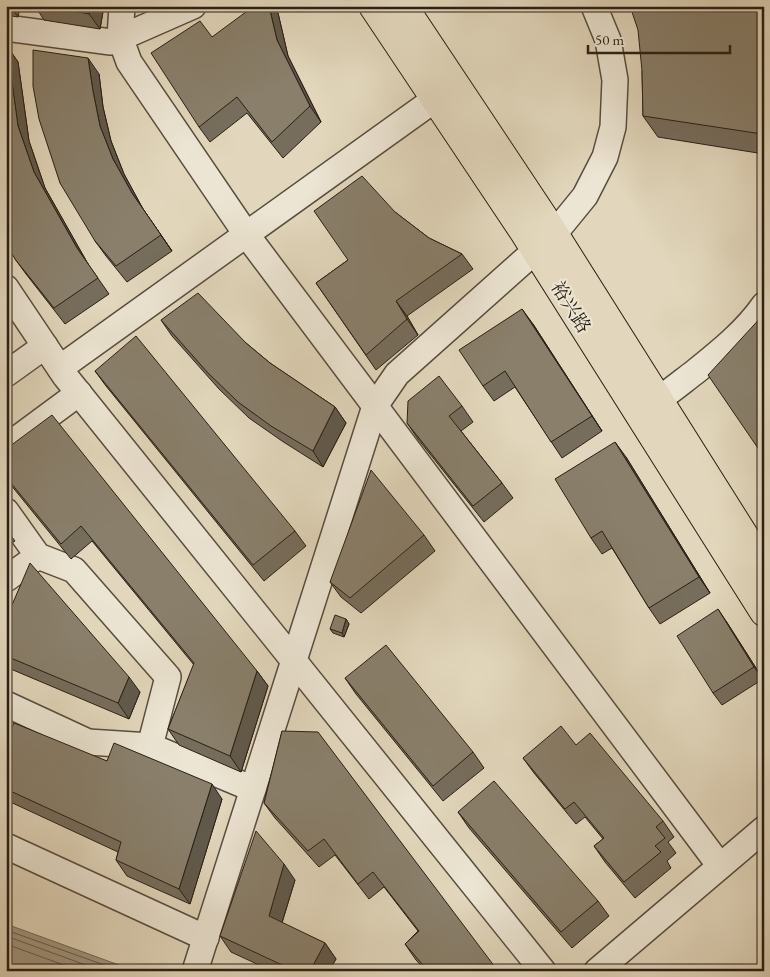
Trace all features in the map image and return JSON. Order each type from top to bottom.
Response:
[{"type":"main road","name":"裕兴路","points":[[373,6],[446,92]]},
{"type":"main road","name":"裕兴路","points":[[402,6],[446,92],[545,242],[648,407],[764,612]]},
{"type":"main road","name":"裕兴路","points":[[648,407],[764,567]]},
{"type":"street","points":[[122,6],[120,37],[129,62],[246,234],[720,866]]},
{"type":"street","points":[[6,28],[111,42],[193,6]]},
{"type":"street","points":[[195,970],[375,406],[397,374],[545,242],[585,196],[605,157],[613,127],[615,80],[608,40],[594,6]]},
{"type":"street","points":[[60,368],[446,92]]},
{"type":"street","points":[[6,288],[79,393],[543,971]]},
{"type":"street","points":[[648,407],[722,350],[755,318],[764,305]]},
{"type":"street","points":[[6,374],[45,346]]},
{"type":"street","points":[[6,447],[79,393]]},
{"type":"street","points":[[6,511],[38,556],[74,570],[168,678],[150,746]]},
{"type":"street","points":[[6,579],[38,556]]},
{"type":"street","points":[[6,704],[88,742],[150,746],[252,789]]},
{"type":"street","points":[[597,971],[764,829]]},
{"type":"street","points":[[6,846],[206,938]]},
{"type":"water","points":[[6,924],[130,969],[161,971],[6,971]]},
{"type":"building","points":[[45,6],[90,6],[89,14]]},
{"type":"building","points":[[254,6],[269,6],[277,40],[310,106],[272,142],[237,97],[199,127],[151,53],[200,21],[212,37]]},
{"type":"building","points":[[630,6],[758,6],[764,28],[764,113],[762,134],[643,116],[642,71],[638,30]]},
{"type":"building","points":[[6,46],[18,126],[34,172],[77,248],[98,278],[54,308],[15,259],[6,243]]},
{"type":"building","points":[[33,50],[88,58],[100,126],[113,159],[132,193],[161,235],[116,266],[95,241],[60,183],[39,119],[33,86]]},
{"type":"building","points":[[362,176],[395,212],[429,238],[462,254],[396,301],[407,319],[366,355],[316,283],[348,260],[314,211]]},
{"type":"building","points":[[198,293],[246,343],[270,363],[335,407],[313,451],[271,426],[238,402],[208,373],[161,320]]},
{"type":"building","points":[[522,309],[592,416],[551,442],[505,371],[483,386],[459,350]]},
{"type":"building","points":[[764,314],[764,457],[708,375]]},
{"type":"building","points":[[136,336],[295,531],[253,565],[95,371]]},
{"type":"building","points":[[439,376],[462,406],[449,416],[502,483],[473,506],[407,423],[408,401]]},
{"type":"building","points":[[52,415],[257,671],[230,756],[168,729],[194,663],[81,526],[61,544],[6,477],[6,449]]},
{"type":"building","points":[[615,442],[699,577],[649,608],[602,531],[591,538],[555,479]]},
{"type":"building","points":[[371,470],[424,535],[350,598],[330,582]]},
{"type":"building","points":[[30,563],[129,677],[118,703],[6,656],[6,619]]},
{"type":"building","points":[[718,609],[754,667],[713,693],[677,636]]},
{"type":"building","points":[[335,615],[346,619],[342,633],[330,629]]},
{"type":"building","points":[[386,645],[473,752],[433,786],[345,678]]},
{"type":"building","points":[[14,723],[107,761],[114,743],[212,784],[179,889],[116,860],[121,842],[6,789],[6,739]]},
{"type":"building","points":[[561,726],[576,745],[590,733],[663,821],[656,827],[665,838],[655,846],[661,852],[624,882],[594,846],[604,838],[574,802],[565,809],[523,758]]},
{"type":"building","points":[[282,731],[318,732],[498,971],[428,971],[405,944],[419,931],[373,872],[358,884],[324,839],[308,851],[264,803]]},
{"type":"building","points":[[494,781],[598,901],[561,932],[458,812]]},
{"type":"building","points":[[256,831],[284,864],[269,916],[325,943],[310,971],[295,971],[220,936]]}]
